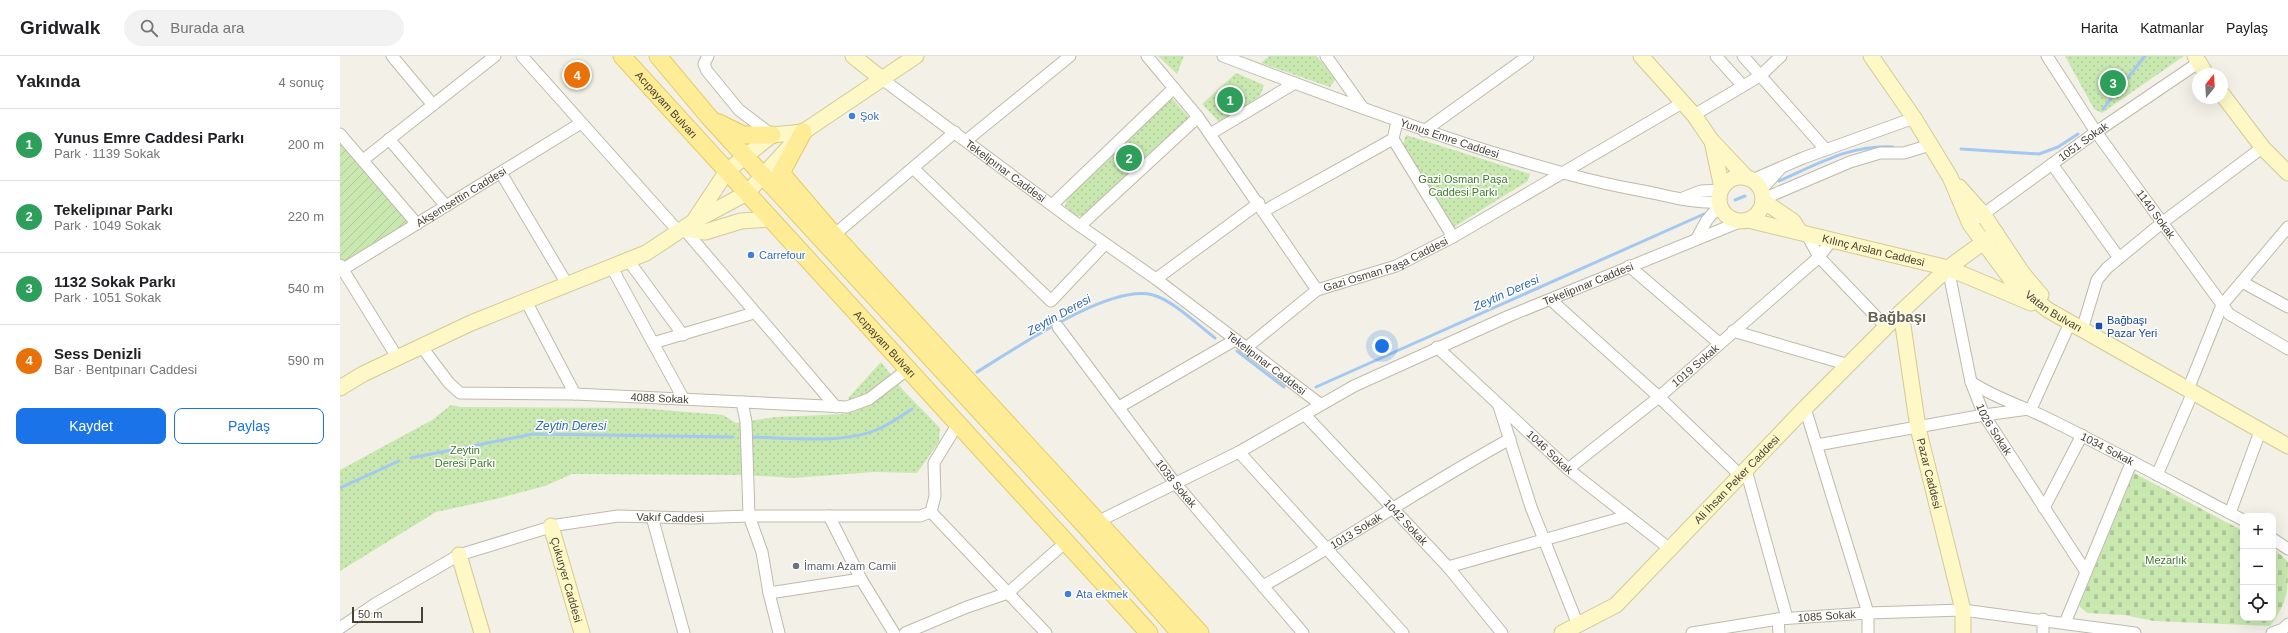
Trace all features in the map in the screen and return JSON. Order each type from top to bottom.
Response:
[{"type":"main road","name":"Acıpayam Bulvarı","points":[[622,56],[908,369],[959,427],[1149,633]]},
{"type":"main road","name":"Acıpayam Bulvarı","points":[[658,56],[762,177],[1090,531],[1180,633]]},
{"type":"main road","points":[[670,56],[709,117],[743,135],[772,134]]},
{"type":"main road","points":[[782,199],[782,173],[803,132]]},
{"type":"main road","points":[[782,173],[834,235],[1200,633]]},
{"type":"street","points":[[392,56],[433,105]]},
{"type":"street","points":[[363,160],[495,56]]},
{"type":"street","points":[[522,56],[582,123],[685,228],[754,313],[836,407]]},
{"type":"street","points":[[708,56],[704,64],[707,71],[738,110],[772,134]]},
{"type":"street","points":[[853,56],[882,79]]},
{"type":"street","points":[[340,388],[362,374],[471,323],[646,253],[685,228],[747,193],[803,132],[916,56]]},
{"type":"street","points":[[966,140],[1070,56]]},
{"type":"street","name":"Gazi Osman Paşa Caddesi","points":[[1148,56],[1198,117],[1317,290],[1396,266],[1454,237],[1682,103]]},
{"type":"street","name":"Yunus Emre Caddesi","points":[[1223,56],[1363,108],[1396,122],[1561,174],[1608,185],[1683,198],[1701,191],[1721,196]]},
{"type":"street","points":[[1326,56],[1363,108]]},
{"type":"street","points":[[1641,56],[1694,115],[1711,140],[1757,190],[1803,232],[1819,257],[1887,328]]},
{"type":"street","points":[[1716,56],[1743,86]]},
{"type":"street","points":[[1743,56],[1826,150]]},
{"type":"street","points":[[1694,115],[1760,76],[1780,56]]},
{"type":"street","name":"Vatan Bulvarı","points":[[1871,56],[1914,118],[1950,177],[1970,224],[1990,238],[2038,293],[2078,325]]},
{"type":"street","name":"1140 Sokak","points":[[2048,57],[2096,132],[2229,314],[2288,349]]},
{"type":"street","points":[[1424,131],[1521,58]]},
{"type":"street","name":"1051 Sokak","points":[[1970,224],[2096,132],[2200,64]]},
{"type":"street","name":"Tekelipınar Caddesi","points":[[882,79],[1080,226],[1156,279],[1320,404],[1437,347],[1629,266],[1745,220]]},
{"type":"street","points":[[1210,134],[1295,83]]},
{"type":"street","points":[[1052,205],[1174,88]]},
{"type":"street","points":[[2228,102],[2262,147],[2288,173]]},
{"type":"street","points":[[1080,226],[1198,117]]},
{"type":"street","points":[[1711,140],[1721,196],[1731,218],[1745,220],[1757,214],[1757,190],[1780,169],[1826,150],[1914,118]]},
{"type":"street","points":[[1396,122],[1393,139],[1454,237]]},
{"type":"street","name":"Akşemsettin Caddesi","points":[[341,269],[582,123]]},
{"type":"street","points":[[685,228],[727,171],[772,134],[803,132]]},
{"type":"street","points":[[834,235],[955,132]]},
{"type":"street","points":[[340,134],[417,224]]},
{"type":"street","points":[[389,139],[446,206]]},
{"type":"street","points":[[1156,279],[1261,207],[1393,139]]},
{"type":"street","points":[[1697,238],[1721,196],[1735,178],[1757,190],[1880,153],[1904,153],[1930,145]]},
{"type":"street","points":[[1817,445],[1984,415],[2031,409],[2078,325],[2097,280],[2106,268],[2163,222],[2262,147]]},
{"type":"street","points":[[2052,164],[2119,258]]},
{"type":"street","points":[[913,168],[1051,301],[1106,244]]},
{"type":"street","points":[[501,173],[567,284]]},
{"type":"street","name":"Vatan Bulvarı","points":[[1950,177],[1983,214],[1990,238],[2013,282],[2048,310],[2190,387],[2288,446]]},
{"type":"street","points":[[685,228],[705,232],[741,221],[770,219]]},
{"type":"street","name":"Kılınç Arslan Caddesi","points":[[1745,220],[1788,231],[1803,232],[1948,268],[2048,310]]},
{"type":"street","points":[[2157,475],[2222,305],[2288,228]]},
{"type":"street","name":"Ali İhsan Peker Caddesi","points":[[1562,633],[1616,605],[1805,408],[1887,328],[1901,312],[1948,268],[1990,238]]},
{"type":"street","name":"1019 Sokak","points":[[1568,468],[1659,397],[1819,257],[1832,240]]},
{"type":"street","points":[[628,260],[683,334]]},
{"type":"street","points":[[611,266],[683,398]]},
{"type":"street","points":[[1629,266],[1719,343]]},
{"type":"street","name":"1026 Sokak","points":[[1948,268],[1971,382],[1984,415],[2086,572]]},
{"type":"street","points":[[341,269],[397,358]]},
{"type":"street","points":[[2242,282],[2288,307]]},
{"type":"street","points":[[1246,348],[1317,290]]},
{"type":"street","points":[[1551,300],[1743,473],[1783,618],[1779,633]]},
{"type":"street","points":[[526,301],[575,394]]},
{"type":"street","name":"Pazar Caddesi","points":[[1901,312],[1918,428],[1963,610],[1963,633]]},
{"type":"street","points":[[653,343],[754,313]]},
{"type":"street","name":"1038 Sokak","points":[[1058,327],[1175,483],[1303,633]]},
{"type":"street","points":[[1733,331],[1849,365]]},
{"type":"street","points":[[1119,407],[1235,340]]},
{"type":"street","name":"4088 Sokak","points":[[421,346],[449,383],[460,392],[683,398],[847,407],[869,399],[908,369]]},
{"type":"street","name":"1046 Sokak","points":[[1437,347],[1568,468],[1670,549]]},
{"type":"street","name":"1034 Sokak","points":[[1971,382],[1987,393],[2031,409],[2240,518]]},
{"type":"street","name":"Vatan Bulvarı","points":[[2190,387],[2288,436]]},
{"type":"street","points":[[742,402],[746,422],[749,516],[762,552],[769,593],[779,633]]},
{"type":"street","points":[[1099,522],[1239,452],[1305,415],[1320,404]]},
{"type":"street","points":[[1499,405],[1531,507],[1578,625]]},
{"type":"street","points":[[1805,408],[1868,612],[1868,633]]},
{"type":"street","name":"1042 Sokak","points":[[1305,415],[1448,567],[1502,633]]},
{"type":"street","points":[[959,427],[954,430],[934,463],[935,496],[931,512],[1046,633]]},
{"type":"street","points":[[2230,513],[2261,429]]},
{"type":"street","points":[[2044,508],[2082,435]]},
{"type":"street","name":"1013 Sokak","points":[[1263,586],[1329,550],[1393,508],[1510,439]]},
{"type":"street","points":[[1239,452],[1403,633]]},
{"type":"street","points":[[2065,623],[2132,461]]},
{"type":"street","name":"Vakıf Caddesi","points":[[340,628],[375,604],[459,555],[551,526],[618,516],[692,518],[749,516],[920,516],[931,512]]},
{"type":"street","points":[[828,516],[861,579],[894,633]]},
{"type":"street","points":[[1448,567],[1628,516]]},
{"type":"street","points":[[652,517],[684,633]]},
{"type":"street","name":"Çukuryer Caddesi","points":[[551,526],[582,633]]},
{"type":"street","points":[[2276,541],[2288,548]]},
{"type":"street","points":[[906,633],[967,607],[1008,593],[1059,548]]},
{"type":"street","points":[[459,555],[482,633]]},
{"type":"street","points":[[769,593],[861,579]]},
{"type":"street","name":"1085 Sokak","points":[[1692,633],[1783,618],[1868,612],[1963,610],[2043,619],[2117,632],[2134,633]]},
{"type":"street","points":[[2043,619],[2043,633]]},
{"type":"street","points":[[2272,633],[2286,628]]},
{"type":"green space","points":[[1158,56],[1184,56],[1177,74]]},
{"type":"green space","points":[[1269,56],[1316,56],[1336,78],[1330,87],[1261,63]]},
{"type":"green space","points":[[2065,56],[2184,56],[2102,113],[2094,109]]},
{"type":"green space","points":[[1236,73],[1264,85],[1260,96],[1219,122],[1202,104]]},
{"type":"green space","points":[[1172,98],[1190,119],[1083,216],[1076,216],[1065,206],[1068,196]]},
{"type":"green space","name":"Gazi Osman Paşa Caddesi Parkı","points":[[1406,135],[1530,174],[1528,181],[1454,227],[1403,144]]},
{"type":"green space","points":[[340,140],[411,222],[345,266],[340,261]]},
{"type":"green space","name":"Zeytin Deresi Parkı","points":[[881,362],[902,389],[940,428],[939,442],[917,473],[874,472],[793,478],[744,475],[572,474],[545,486],[496,499],[436,512],[340,571],[340,470],[432,420],[451,405],[460,407],[639,408],[723,415],[736,423],[776,417],[846,414],[849,397]]},
{"type":"green space","name":"Mezarlık","points":[[2134,473],[2240,529],[2240,621],[2273,621],[2270,626],[2154,621],[2124,615],[2087,613],[2079,606]]},
{"type":"green space","name":"Mezarlık","points":[[2276,550],[2288,562],[2286,597],[2276,616]]},
{"type":"waterway","name":"Zeytin Deresi","points":[[2103,109],[2145,56]]},
{"type":"waterway","name":"Zeytin Deresi","points":[[1961,149],[2039,154],[2058,147],[2078,134]]},
{"type":"waterway","name":"Zeytin Deresi","points":[[1779,181],[1820,162],[1848,152],[1878,147],[1893,147]]},
{"type":"waterway","name":"Zeytin Deresi","points":[[1735,200],[1745,196]]},
{"type":"waterway","name":"Zeytin Deresi","points":[[1316,387],[1704,214]]},
{"type":"waterway","name":"Zeytin Deresi","points":[[977,372],[1063,320],[1088,308],[1113,299],[1135,294],[1153,295],[1168,302],[1215,338]]},
{"type":"waterway","name":"Zeytin Deresi","points":[[1237,351],[1284,387]]},
{"type":"waterway","name":"Zeytin Deresi","points":[[752,437],[819,439],[853,436],[869,433],[883,427],[912,409]]},
{"type":"waterway","name":"Zeytin Deresi","points":[[411,458],[533,434],[733,437]]},
{"type":"waterway","name":"Zeytin Deresi","points":[[340,488],[399,461]]},
{"type":"place","name":"Sess Denizli","points":[[577,75]]},
{"type":"place","name":"1132 Sokak Parkı","points":[[2113,83]]},
{"type":"place","name":"Yunus Emre Caddesi Parkı","points":[[1230,100]]},
{"type":"place","name":"Şok","points":[[852,116]]},
{"type":"place","name":"Tekelipınar Parkı","points":[[1129,158]]},
{"type":"place","name":"Carrefour","points":[[751,255]]},
{"type":"place","name":"Bağbaşı Pazar Yeri","points":[[2099,326]]},
{"type":"place","name":"İmamı Azam Camii","points":[[796,566]]},
{"type":"place","name":"Ata ekmek","points":[[1068,594]]},
{"type":"district","name":"Bağbaşı","points":[[1897,317]]}]
